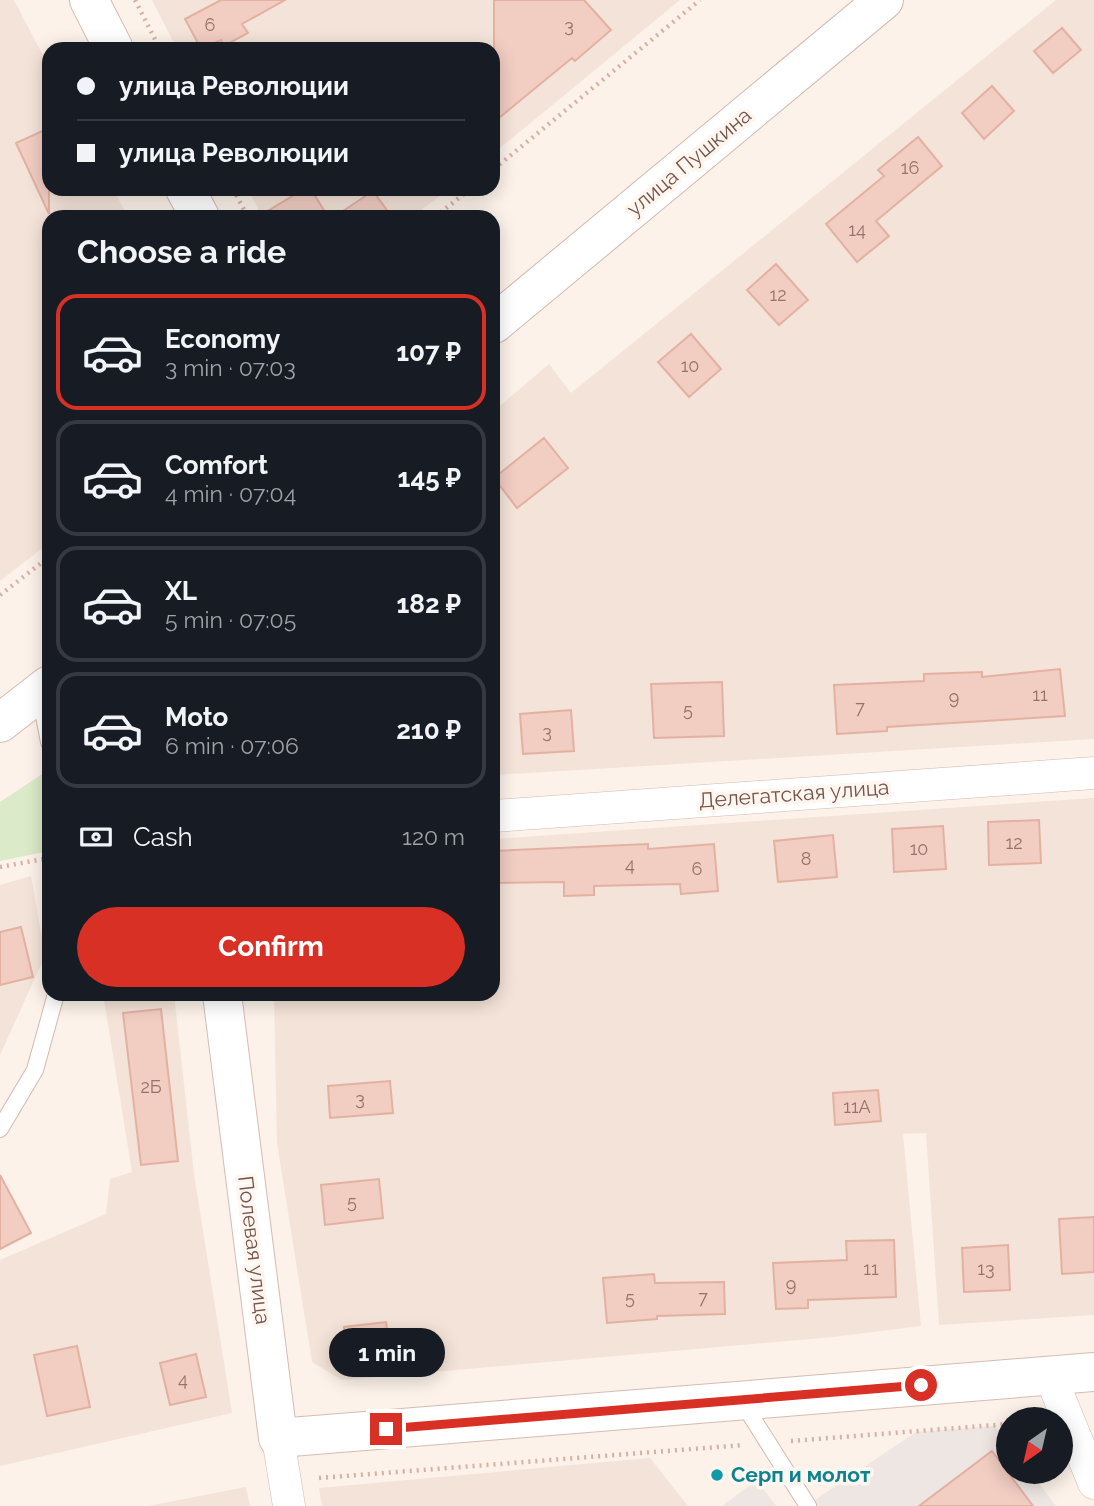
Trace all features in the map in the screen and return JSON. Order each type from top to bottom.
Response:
[{"type":"main road","points":[[89,0],[110,42]]},
{"type":"main road","name":"улица Пушкина","points":[[500,319],[884,0]]},
{"type":"main road","points":[[0,723],[42,691]]},
{"type":"main road","name":"Полевая улица","points":[[223,1001],[278,1438]]},
{"type":"main road","points":[[278,1438],[1094,1371]]},
{"type":"street","name":"Делегатская улица","points":[[500,816],[1094,773]]},
{"type":"street","points":[[1050,1375],[1094,1483]]},
{"type":"street","name":"Полевая улица","points":[[278,1438],[289,1506]]},
{"type":"lane","points":[[0,1129],[34,1070],[54,1001]]},
{"type":"lane","points":[[740,1398],[808,1506]]},
{"type":"path","points":[[135,0],[156,42]]},
{"type":"path","points":[[500,164],[700,0]]},
{"type":"path","points":[[444,210],[461,196]]},
{"type":"path","points":[[0,595],[42,562]]},
{"type":"path","points":[[0,867],[42,859]]},
{"type":"path","points":[[788,1441],[996,1425]]},
{"type":"path","points":[[319,1478],[746,1444]]},
{"type":"shaded area","points":[[0,0],[14,0],[42,54],[42,196],[117,196],[124,210],[42,210],[42,548],[0,581]]},
{"type":"shaded area","points":[[152,0],[680,0],[500,148],[500,42],[173,42]]},
{"type":"shaded area","points":[[1056,0],[1094,0],[1094,739],[500,775],[500,406],[549,364],[571,393]]},
{"type":"shaded area","points":[[252,196],[440,196],[421,210],[258,210]]},
{"type":"shaded area","points":[[1094,798],[1094,1315],[939,1325],[926,1133],[903,1134],[921,1326],[833,1337],[342,1380],[312,1362],[277,1143],[274,1001],[500,1001],[500,839]]},
{"type":"shaded area","points":[[31,876],[42,939],[42,963],[0,1055],[0,885]]},
{"type":"shaded area","points":[[104,1001],[175,1001],[194,1174],[232,1413],[0,1466],[0,1260],[106,1214],[110,1179],[132,1172]]},
{"type":"shaded area","points":[[995,1426],[996,1484],[1039,1484],[1056,1506],[806,1506],[916,1432]]},
{"type":"shaded area","points":[[650,1458],[688,1506],[322,1506],[319,1488]]},
{"type":"shaded area","points":[[757,1480],[776,1506],[722,1506]]},
{"type":"shaded area","points":[[246,1487],[250,1506],[148,1506]]},
{"type":"green space","points":[[42,774],[42,852],[0,861],[0,802]]},
{"type":"building","points":[[221,0],[285,0],[242,24],[248,33],[231,42],[197,42],[185,19]]},
{"type":"building","points":[[494,0],[584,0],[611,30],[575,61],[572,58],[500,117],[500,42],[494,42]]},
{"type":"building","points":[[1062,28],[1081,50],[1053,73],[1034,51]]},
{"type":"building","points":[[992,86],[1014,111],[984,139],[962,113]]},
{"type":"building","points":[[42,131],[42,196],[49,196],[49,210],[47,210],[16,143]]},
{"type":"building","points":[[918,137],[942,166],[876,221],[889,236],[857,262],[826,224],[884,176],[878,170]]},
{"type":"building","points":[[292,196],[315,196],[324,210],[270,210]]},
{"type":"building","points":[[366,196],[377,196],[387,210],[344,210]]},
{"type":"building","points":[[776,264],[808,300],[779,325],[747,290]]},
{"type":"building","points":[[691,334],[721,369],[689,397],[658,362]]},
{"type":"building","points":[[544,438],[568,468],[517,508],[500,486],[500,473]]},
{"type":"building","points":[[1060,669],[1065,716],[887,727],[887,731],[837,734],[834,685],[924,681],[924,674],[982,672],[982,677]]},
{"type":"building","points":[[722,682],[724,736],[654,738],[651,684]]},
{"type":"building","points":[[571,710],[574,751],[523,754],[520,714]]},
{"type":"building","points":[[1039,820],[1041,863],[989,865],[988,822]]},
{"type":"building","points":[[943,826],[946,869],[894,872],[892,829]]},
{"type":"building","points":[[833,835],[837,877],[778,882],[774,841]]},
{"type":"building","points":[[648,844],[648,849],[714,844],[718,891],[681,894],[680,884],[594,886],[594,895],[564,896],[564,882],[500,883],[500,851]]},
{"type":"building","points":[[21,927],[33,977],[0,985],[0,932]]},
{"type":"building","points":[[161,1009],[178,1161],[141,1165],[123,1013]]},
{"type":"building","points":[[390,1081],[393,1113],[330,1118],[328,1086]]},
{"type":"building","points":[[878,1090],[881,1121],[835,1125],[833,1093]]},
{"type":"building","points":[[0,1175],[31,1233],[0,1249]]},
{"type":"building","points":[[379,1179],[383,1218],[325,1225],[321,1185]]},
{"type":"building","points":[[1094,1217],[1094,1272],[1062,1274],[1059,1219]]},
{"type":"building","points":[[894,1240],[896,1297],[808,1300],[808,1308],[776,1309],[773,1263],[847,1260],[846,1241]]},
{"type":"building","points":[[1008,1245],[1010,1290],[964,1292],[962,1248]]},
{"type":"building","points":[[654,1274],[655,1283],[724,1282],[725,1314],[657,1316],[657,1319],[607,1323],[603,1278]]},
{"type":"building","points":[[386,1322],[390,1353],[347,1358],[344,1327]]},
{"type":"building","points":[[77,1346],[90,1407],[47,1416],[34,1355]]},
{"type":"building","points":[[196,1354],[206,1397],[170,1405],[160,1363]]},
{"type":"building","points":[[992,1451],[996,1456],[996,1484],[1017,1484],[1033,1506],[919,1506]]},
{"type":"place","name":"Серп и молот","points":[[717,1475]]},
{"type":"route","points":[[386,1429],[921,1385]]}]
